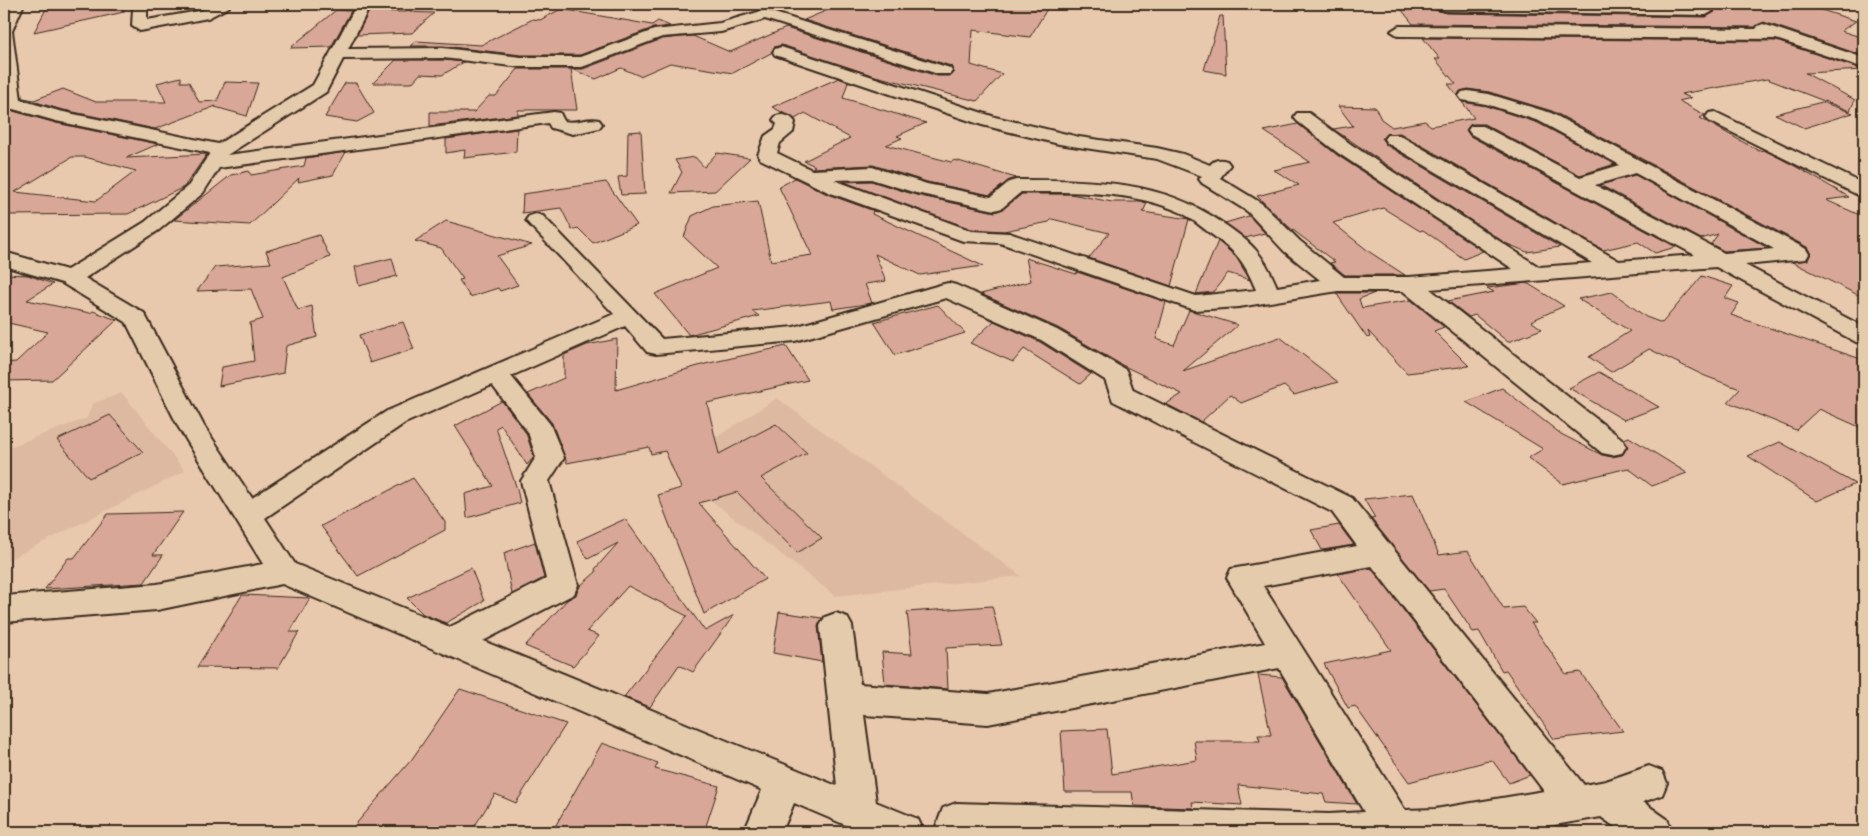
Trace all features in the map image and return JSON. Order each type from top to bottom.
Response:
[{"type":"street","points":[[17,4],[4,31],[8,104],[217,156],[554,117],[557,124],[573,129],[593,124]]},
{"type":"street","points":[[137,4],[140,26],[202,15],[222,7]]},
{"type":"street","points":[[70,278],[152,226],[196,189],[217,156],[320,88],[364,4]]},
{"type":"street","points":[[1438,4],[1446,7],[1706,11]]},
{"type":"street","points":[[1677,4],[1725,16],[1864,63]]},
{"type":"street","points":[[338,54],[443,53],[521,62],[582,62],[659,33],[721,27],[765,14],[944,71]]},
{"type":"street","points":[[1399,31],[1780,34]]},
{"type":"street","points":[[781,52],[949,111],[1061,140],[1160,154],[1216,170],[1209,179],[1254,207],[1292,246],[1338,284]]},
{"type":"street","points":[[782,120],[786,122],[784,132],[772,140],[767,155],[835,188],[970,237],[1002,237],[1194,303],[1239,300],[1338,284],[1409,284],[1798,254],[1545,117],[1488,99],[1468,96]]},
{"type":"street","points":[[1303,117],[1345,148],[1536,275]]},
{"type":"street","points":[[1715,117],[1864,192]]},
{"type":"street","points":[[1477,130],[1864,337]]},
{"type":"street","points":[[1393,139],[1617,269]]},
{"type":"street","points":[[1579,184],[1635,167]]},
{"type":"street","points":[[808,175],[872,173],[923,189],[995,204],[1016,186],[1082,186],[1139,193],[1169,201],[1191,210],[1241,245],[1257,266],[1269,295]]},
{"type":"street","points":[[536,220],[629,316],[656,347],[795,334],[948,290],[1050,335],[1116,376],[1122,394],[1342,505],[1380,553],[1591,801],[1654,832]]},
{"type":"street","points":[[4,260],[70,278],[136,318],[192,428],[284,572]]},
{"type":"street","points":[[1409,284],[1612,446]]},
{"type":"street","points":[[248,515],[396,417],[629,316]]},
{"type":"street","points":[[450,642],[563,585],[535,480],[550,458],[540,430],[496,374]]},
{"type":"street","points":[[1380,553],[1242,578],[1395,829]]},
{"type":"street","points":[[4,609],[157,597],[284,572],[905,832]]},
{"type":"street","points":[[836,626],[859,813]]},
{"type":"street","points":[[844,698],[988,709],[1288,653]]},
{"type":"street","points":[[763,832],[784,782]]},
{"type":"street","points":[[953,832],[956,821],[1229,831],[1438,830],[1591,801],[1650,783]]},
{"type":"shaded area","points":[[122,393],[185,471],[4,562],[4,449],[87,418],[92,404]]},
{"type":"shaded area","points":[[777,398],[1021,576],[835,596],[669,468]]},
{"type":"building","points":[[52,4],[123,4],[124,12],[34,32],[47,7]]},
{"type":"building","points":[[842,4],[1050,4],[1030,37],[973,30],[971,65],[1002,74],[977,101],[871,75],[782,45],[774,47],[771,53],[733,73],[670,63],[640,76],[621,68],[596,79],[571,69],[583,69],[662,39],[693,36],[730,52],[786,28],[937,76],[950,76],[954,72],[951,66],[804,20]]},
{"type":"building","points":[[1397,4],[1429,4],[1432,9],[1446,13],[1706,17],[1715,12],[1706,5],[1580,4],[1750,4],[1773,9],[1788,4],[1803,4],[1856,21],[1841,31],[1864,38],[1864,56],[1764,22],[1755,27],[1413,24]]},
{"type":"building","points":[[561,9],[652,25],[658,21],[670,26],[653,28],[580,55],[521,55],[443,46],[410,46],[416,41],[481,45],[533,19],[540,20]]},
{"type":"building","points":[[336,10],[351,11],[331,47],[290,48]]},
{"type":"building","points":[[369,11],[434,13],[412,33],[357,35]]},
{"type":"building","points":[[1220,16],[1223,16],[1226,74],[1204,70]]},
{"type":"building","points":[[1423,38],[1776,41],[1864,70],[1805,73],[1855,100],[1850,111],[1767,79],[1681,94],[1691,98],[1679,101],[1705,115],[1700,118],[1759,151],[1764,150],[1793,165],[1849,197],[1826,200],[1864,217],[1864,298],[1792,262],[1808,260],[1811,253],[1807,247],[1552,111],[1489,92],[1468,89],[1460,91],[1457,96],[1448,84],[1456,84],[1435,59],[1440,59]]},
{"type":"building","points":[[396,60],[464,62],[442,75],[420,74],[412,83],[373,83]]},
{"type":"building","points":[[518,69],[571,69],[577,110],[518,110],[518,115],[430,126],[430,112],[474,112],[489,96],[496,96]]},
{"type":"building","points":[[181,77],[181,82],[189,82],[199,102],[217,101],[225,82],[258,83],[247,116],[216,106],[155,129],[59,109],[23,98],[34,100],[63,89],[96,102],[166,102],[157,83]]},
{"type":"building","points":[[839,78],[848,82],[843,98],[926,123],[897,136],[902,138],[886,145],[951,162],[955,160],[1016,178],[1008,181],[990,195],[927,182],[873,165],[812,168],[815,166],[804,161],[850,138],[805,113],[795,119],[772,107]]},
{"type":"building","points":[[345,83],[356,83],[374,113],[357,122],[325,117]]},
{"type":"building","points":[[1462,102],[1486,106],[1538,123],[1615,164],[1580,175],[1484,124],[1471,124],[1466,130],[1470,136],[1676,247],[1655,253],[1638,242],[1603,250],[1400,133],[1386,134],[1382,139],[1386,145],[1560,247],[1527,252],[1505,243],[1333,129],[1353,126],[1338,106],[1375,107],[1381,119],[1392,127],[1425,121],[1431,126],[1474,118]]},
{"type":"building","points":[[1822,102],[1853,113],[1804,128],[1775,114]]},
{"type":"building","points":[[13,111],[56,123],[158,144],[126,158],[207,154],[184,187],[128,214],[4,215],[4,113]],"holes":[[[72,157],[85,157],[136,171],[96,201],[15,192]]]},
{"type":"building","points":[[1298,124],[1337,155],[1483,251],[1464,259],[1423,230],[1420,231],[1383,208],[1333,223],[1371,253],[1405,275],[1345,275],[1330,263],[1335,262],[1289,227],[1257,196],[1299,185],[1274,170],[1310,162],[1264,131]]},
{"type":"building","points":[[517,129],[516,152],[464,158],[465,150],[446,153],[446,139]]},
{"type":"building","points":[[641,131],[645,194],[621,195],[618,177],[627,176],[628,132]]},
{"type":"building","points":[[346,152],[333,175],[298,182],[299,178],[250,225],[174,220],[231,175],[249,171],[251,175],[304,166],[306,158]]},
{"type":"building","points":[[717,153],[750,158],[715,191],[671,193],[682,172],[675,160],[695,157],[704,167]]},
{"type":"building","points":[[1635,175],[1768,248],[1724,251],[1711,244],[1718,234],[1701,239],[1600,185]]},
{"type":"building","points":[[795,178],[827,194],[877,212],[873,211],[872,214],[983,266],[920,275],[875,254],[886,281],[865,284],[872,303],[833,309],[831,301],[752,311],[759,316],[689,335],[655,294],[717,268],[684,237],[692,216],[713,206],[758,201],[771,261],[812,255],[779,187]]},
{"type":"building","points":[[871,181],[916,195],[995,212],[1003,209],[1022,194],[1071,194],[1112,202],[1143,202],[1147,203],[1143,212],[1189,219],[1171,286],[1089,258],[1109,233],[1052,219],[1049,222],[1004,231],[971,229],[844,182]]},
{"type":"building","points":[[606,182],[637,225],[593,243],[578,228],[572,230],[561,208],[522,213],[523,194]]},
{"type":"building","points":[[1249,216],[1265,233],[1245,238],[1225,223]]},
{"type":"building","points":[[446,221],[532,245],[497,256],[518,285],[500,291],[498,288],[470,297],[459,280],[463,279],[441,248],[415,241]]},
{"type":"building","points":[[319,235],[330,257],[283,277],[298,310],[312,306],[317,337],[286,346],[283,373],[219,386],[222,367],[254,361],[250,323],[263,319],[251,289],[197,291],[215,267],[271,263],[266,251]]},
{"type":"building","points":[[1218,241],[1236,257],[1250,280],[1228,273],[1213,292],[1196,294]]},
{"type":"building","points":[[392,258],[397,276],[359,286],[355,267]]},
{"type":"building","points":[[1026,258],[1076,274],[1077,272],[1166,302],[1156,339],[1174,345],[1189,310],[1238,325],[1183,371],[1280,337],[1338,382],[1294,395],[1284,386],[1241,403],[1230,395],[1201,422],[1166,404],[1182,394],[1122,365],[1058,328],[981,294],[1031,281]]},
{"type":"building","points":[[4,274],[28,275],[53,284],[27,300],[90,313],[93,311],[117,320],[52,380],[4,381],[4,363],[16,362],[48,332],[4,322]]},
{"type":"building","points":[[1702,276],[1733,286],[1725,298],[1739,303],[1731,315],[1864,360],[1864,429],[1819,409],[1796,430],[1728,402],[1740,389],[1705,376],[1649,349],[1611,372],[1589,357],[1630,331],[1578,299],[1612,292],[1646,317],[1662,323]]},
{"type":"building","points":[[1527,283],[1564,306],[1531,321],[1542,329],[1508,342],[1475,315],[1469,317],[1448,301],[1494,292],[1487,288]]},
{"type":"building","points":[[1336,293],[1375,293],[1359,299],[1362,308],[1411,300],[1444,327],[1434,331],[1469,366],[1407,373],[1368,331],[1370,337],[1367,338]]},
{"type":"building","points":[[938,305],[965,333],[895,355],[874,322]]},
{"type":"building","points":[[994,321],[1040,342],[1091,374],[1080,384],[1024,349],[1013,362],[970,343]]},
{"type":"building","points":[[403,322],[414,349],[370,363],[359,335]]},
{"type":"building","points":[[617,339],[616,390],[705,364],[786,346],[808,380],[707,403],[719,454],[776,424],[807,453],[761,478],[822,538],[797,553],[737,492],[699,503],[765,579],[704,614],[658,495],[681,488],[665,451],[651,454],[649,447],[567,463],[552,423],[528,394],[564,378],[564,355],[587,345]]},
{"type":"building","points":[[1599,372],[1659,407],[1624,420],[1569,388]]},
{"type":"building","points":[[1502,388],[1561,434],[1602,455],[1612,457],[1622,455],[1628,447],[1624,439],[1629,437],[1687,473],[1652,486],[1628,468],[1563,484],[1528,458],[1543,449],[1466,402]]},
{"type":"building","points":[[502,401],[526,433],[534,457],[527,465],[501,425],[496,428],[520,503],[467,518],[465,494],[493,486],[455,426]]},
{"type":"building","points":[[110,415],[143,452],[89,478],[57,440]]},
{"type":"building","points":[[1780,442],[1855,484],[1817,501],[1748,456]]},
{"type":"building","points":[[413,478],[445,522],[445,530],[358,576],[321,526]]},
{"type":"building","points":[[1413,494],[1439,555],[1468,551],[1504,609],[1523,607],[1536,623],[1531,623],[1566,674],[1580,672],[1623,731],[1554,739],[1506,670],[1502,671],[1479,631],[1473,632],[1444,589],[1429,591],[1371,519],[1375,518],[1364,499]]},
{"type":"building","points":[[183,512],[153,555],[163,555],[144,583],[45,589],[68,558],[74,558],[108,514]]},
{"type":"building","points":[[625,519],[705,631],[734,615],[693,672],[679,665],[650,707],[624,697],[687,616],[628,586],[587,631],[599,636],[573,666],[525,646],[567,600],[576,595],[580,586],[596,572],[595,569],[618,543],[588,559],[577,541]]},
{"type":"building","points":[[1339,525],[1354,545],[1322,550],[1311,530]]},
{"type":"building","points":[[535,542],[544,578],[512,594],[504,553]]},
{"type":"building","points":[[471,568],[484,601],[446,623],[423,614],[407,598]]},
{"type":"building","points":[[1371,568],[1530,775],[1509,783],[1492,760],[1409,782],[1355,706],[1348,708],[1324,664],[1391,650],[1338,574]]},
{"type":"building","points":[[242,595],[310,598],[290,632],[299,632],[278,668],[197,667]]},
{"type":"building","points":[[992,606],[1002,645],[946,648],[948,689],[885,684],[882,652],[912,654],[907,612]]},
{"type":"building","points":[[779,612],[822,618],[818,626],[822,662],[773,653]]},
{"type":"building","points":[[1258,675],[1282,677],[1357,804],[1326,802],[1323,794],[1238,785],[1242,805],[1192,802],[1193,808],[1134,806],[1132,792],[1065,792],[1061,731],[1107,729],[1112,774],[1197,760],[1194,741],[1260,741],[1258,735],[1271,735]]},
{"type":"building","points":[[460,689],[566,724],[516,803],[495,794],[471,832],[349,832],[412,759]]},
{"type":"building","points":[[602,743],[658,763],[655,769],[719,786],[704,832],[552,832]]}]
